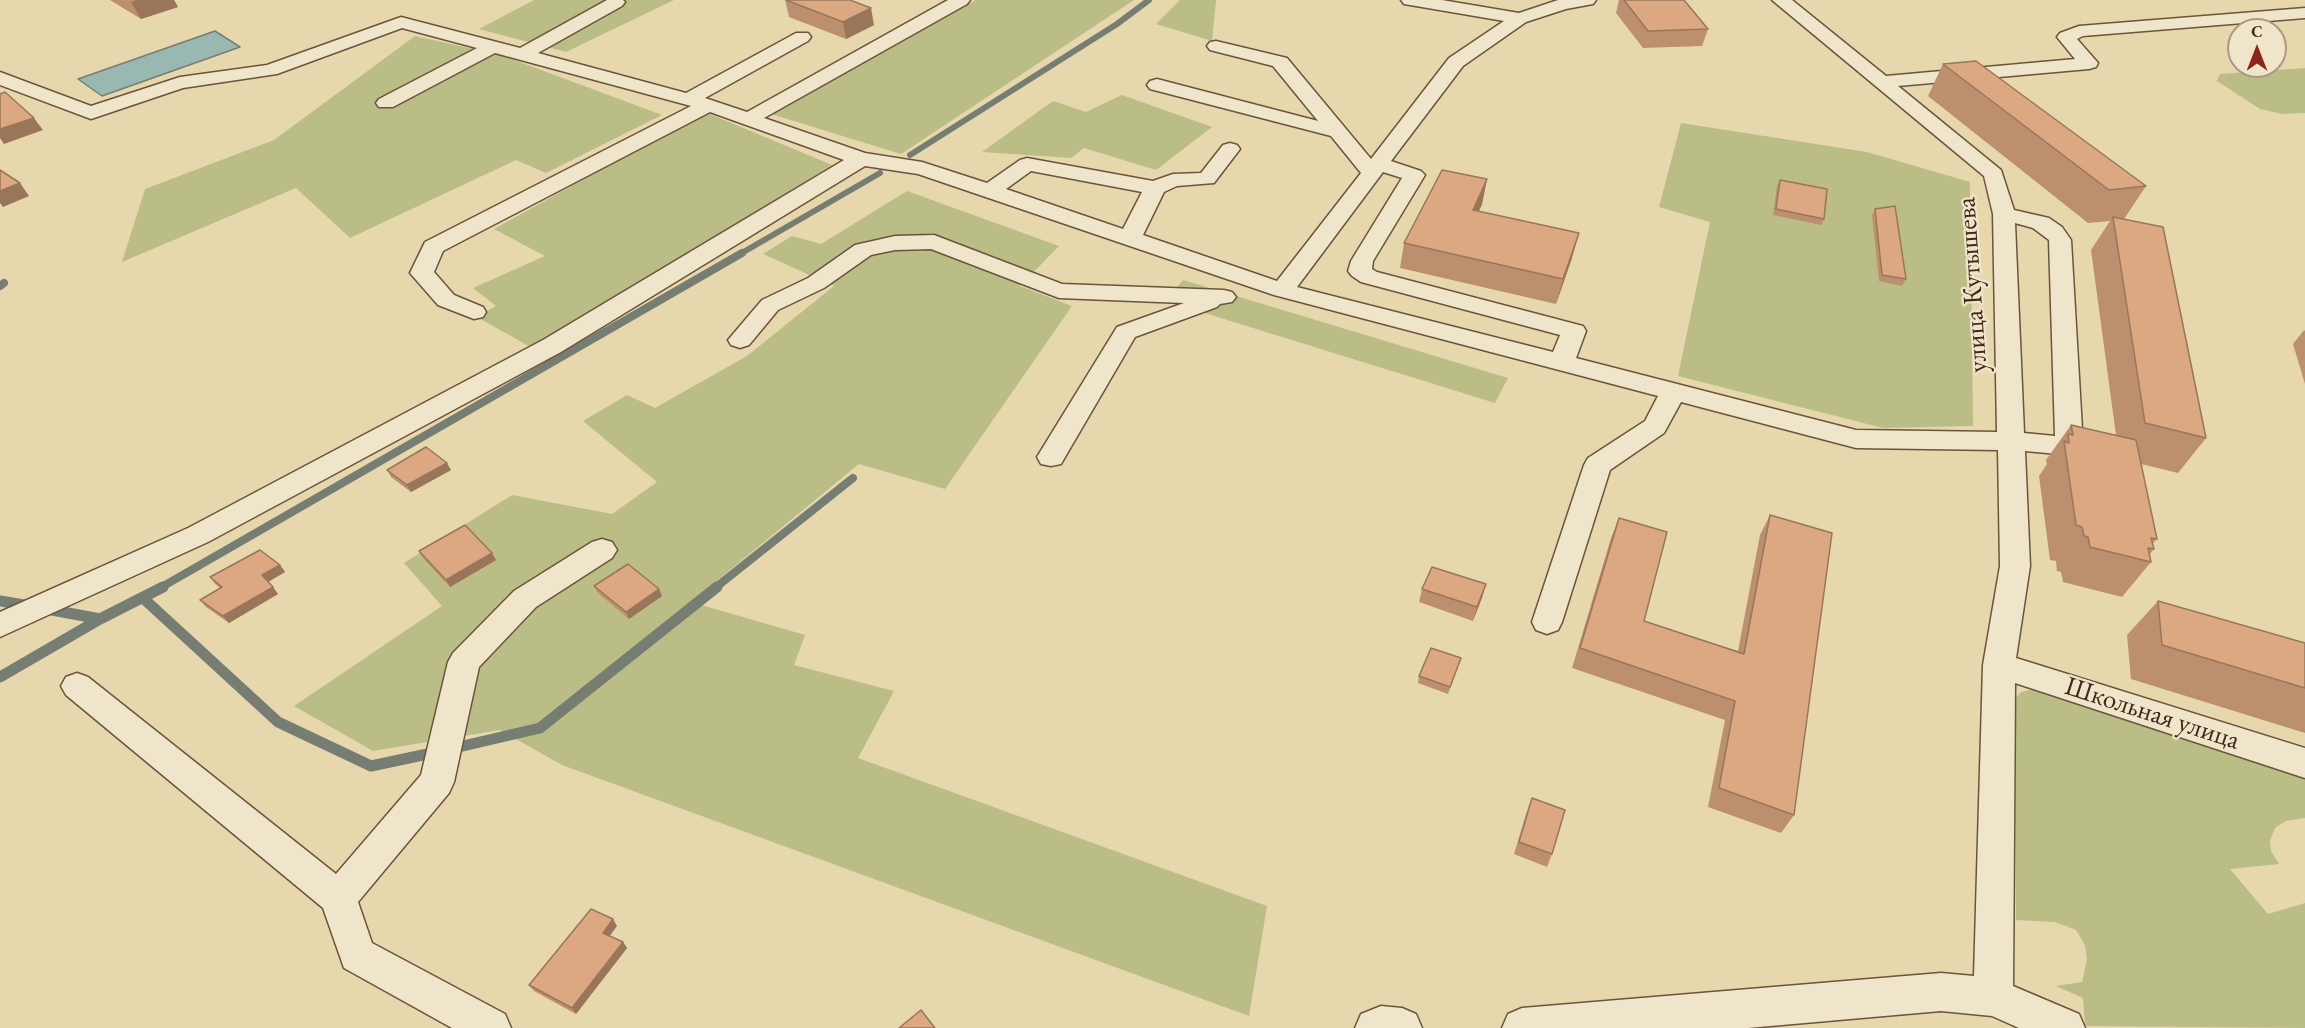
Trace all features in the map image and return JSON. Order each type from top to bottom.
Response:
[{"type":"street","points":[[748,119],[961,0]]},
{"type":"street","points":[[1410,0],[1520,18]]},
{"type":"street","points":[[740,340],[770,305],[816,283],[863,250],[895,243],[934,242],[1059,291],[1224,297],[1282,290],[1456,62],[1520,18],[1563,4],[1587,0]]},
{"type":"street","name":"улица Кутышева","points":[[1781,0],[1994,174],[2004,214],[2015,567],[2000,665],[1993,997]]},
{"type":"street","points":[[523,54],[616,2]]},
{"type":"street","points":[[1883,82],[2089,63],[2066,37],[2079,31],[2305,13]]},
{"type":"street","points":[[0,78],[91,113],[180,83],[270,70],[401,22],[709,105],[861,159],[922,168],[1282,290],[1856,439],[2011,441],[2069,446],[2060,240],[2054,232],[2041,223],[2004,214]]},
{"type":"street","points":[[687,100],[802,37]]},
{"type":"street","points":[[386,103],[495,46]]},
{"type":"street","points":[[1216,46],[1280,62],[1338,132],[1376,168],[1414,175],[1362,261],[1360,271],[1369,277],[1574,331],[1562,363]]},
{"type":"street","points":[[1157,85],[1338,132]]},
{"type":"street","points":[[474,312],[446,300],[422,273],[433,247],[709,105]]},
{"type":"street","points":[[990,191],[1027,164],[1155,188],[1173,180],[1207,179],[1230,149]]},
{"type":"street","points":[[0,625],[198,535],[552,346],[861,159]]},
{"type":"street","points":[[1130,238],[1155,188]]},
{"type":"street","points":[[1051,457],[1126,332],[1224,297]]},
{"type":"street","points":[[1547,622],[1598,465],[1655,428],[1674,391]]},
{"type":"street","points":[[338,898],[437,782],[464,662],[525,599],[602,550]]},
{"type":"street","name":"Школьная улица","points":[[2000,665],[2305,763]]},
{"type":"street","points":[[77,686],[338,898],[357,955],[491,1028]]},
{"type":"street","points":[[1522,1028],[1941,992],[1993,997],[2066,1028]]},
{"type":"street","points":[[1375,1028],[1381,1026],[1402,1028]]},
{"type":"green space","points":[[534,0],[674,0],[566,52],[479,29]]},
{"type":"green space","points":[[976,0],[1134,0],[901,154],[771,114]]},
{"type":"green space","points":[[1180,0],[1216,0],[1212,41],[1156,24]]},
{"type":"green space","points":[[415,36],[501,55],[662,115],[546,173],[516,160],[350,238],[296,188],[122,262],[145,189],[274,140]]},
{"type":"green space","points":[[2305,68],[2305,113],[2282,114],[2260,109],[2217,81],[2220,74],[2227,74],[2227,78],[2287,78],[2287,69]]},
{"type":"green space","points":[[1122,95],[1212,127],[1156,170],[1084,148],[1071,158],[982,152],[1053,101],[1086,112]]},
{"type":"green space","points":[[705,112],[832,165],[534,349],[477,317],[496,306],[473,288],[545,256],[494,229]]},
{"type":"green space","points":[[1681,123],[1867,152],[1970,182],[1973,426],[1883,428],[1678,376],[1710,222],[1659,207]]},
{"type":"green space","points":[[907,191],[1059,246],[1020,286],[1072,306],[945,489],[859,464],[691,602],[805,635],[794,665],[894,691],[858,758],[1267,906],[1249,1016],[562,765],[500,730],[373,751],[294,706],[442,606],[404,563],[512,495],[612,514],[657,482],[583,421],[627,395],[655,408],[747,356],[834,286],[763,254],[792,236],[821,244]]},
{"type":"green space","points":[[1183,280],[1508,378],[1495,403],[1166,301]]},
{"type":"green space","points":[[2052,691],[2305,772],[2305,818],[2286,821],[2275,828],[2270,841],[2271,851],[2279,864],[2230,869],[2268,914],[2305,903],[2305,1028],[2085,1026],[2083,998],[2056,986],[2082,982],[2087,960],[2085,945],[2076,930],[2055,922],[2016,920],[2015,699],[2021,692]]},
{"type":"water","points":[[215,31],[240,47],[102,96],[78,79]]},
{"type":"building","points":[[786,0],[850,0],[871,8],[843,22]]},
{"type":"building","points":[[1624,0],[1684,0],[1708,29],[1648,31]]},
{"type":"building","points":[[1976,61],[2146,186],[2109,190],[1943,64]]},
{"type":"building","points":[[5,92],[34,118],[0,129],[0,94]]},
{"type":"building","points":[[0,170],[20,183],[0,191]]},
{"type":"building","points":[[1442,170],[1487,179],[1473,210],[1579,233],[1563,279],[1404,243]]},
{"type":"building","points":[[1780,180],[1827,189],[1824,219],[1776,209]]},
{"type":"building","points":[[1895,206],[1906,279],[1882,275],[1875,209]]},
{"type":"building","points":[[2113,217],[2163,227],[2206,438],[2145,423]]},
{"type":"building","points":[[2071,425],[2136,440],[2157,539],[2151,538],[2154,549],[2148,548],[2151,562],[2090,547],[2088,537],[2084,536],[2082,527],[2076,525],[2064,441],[2069,443],[2068,434],[2073,435]]},
{"type":"building","points":[[426,447],[447,463],[407,485],[387,470]]},
{"type":"building","points":[[1770,515],[1832,533],[1794,815],[1719,788],[1735,701],[1580,648],[1619,518],[1667,532],[1644,621],[1744,654]]},
{"type":"building","points":[[465,525],[492,553],[446,580],[419,551]]},
{"type":"building","points":[[260,550],[280,565],[262,575],[273,587],[223,616],[200,600],[222,587],[210,577]]},
{"type":"building","points":[[628,564],[659,589],[626,612],[594,586]]},
{"type":"building","points":[[1432,567],[1486,584],[1477,607],[1422,589]]},
{"type":"building","points":[[2158,601],[2305,643],[2305,688],[2162,645]]},
{"type":"building","points":[[1431,648],[1461,658],[1450,687],[1419,676]]},
{"type":"building","points":[[1532,798],[1565,810],[1552,854],[1519,842]]},
{"type":"building","points":[[591,909],[613,919],[603,933],[623,942],[572,1008],[529,985]]},
{"type":"building","points":[[921,1010],[935,1028],[899,1028]]},
{"type":"waterway","points":[[910,155],[1117,24],[1149,0]]},
{"type":"waterway","points":[[740,254],[880,173]]},
{"type":"waterway","points":[[160,588],[742,253]]},
{"type":"waterway","points":[[0,286],[4,283]]},
{"type":"waterway","points":[[715,588],[853,478]]},
{"type":"waterway","points":[[100,619],[163,587]]},
{"type":"waterway","points":[[450,749],[540,728],[717,587]]},
{"type":"waterway","points":[[143,598],[278,722],[371,766],[437,752]]},
{"type":"waterway","points":[[0,601],[30,606]]},
{"type":"waterway","points":[[47,609],[100,619]]},
{"type":"waterway","points":[[0,677],[100,619]]}]
